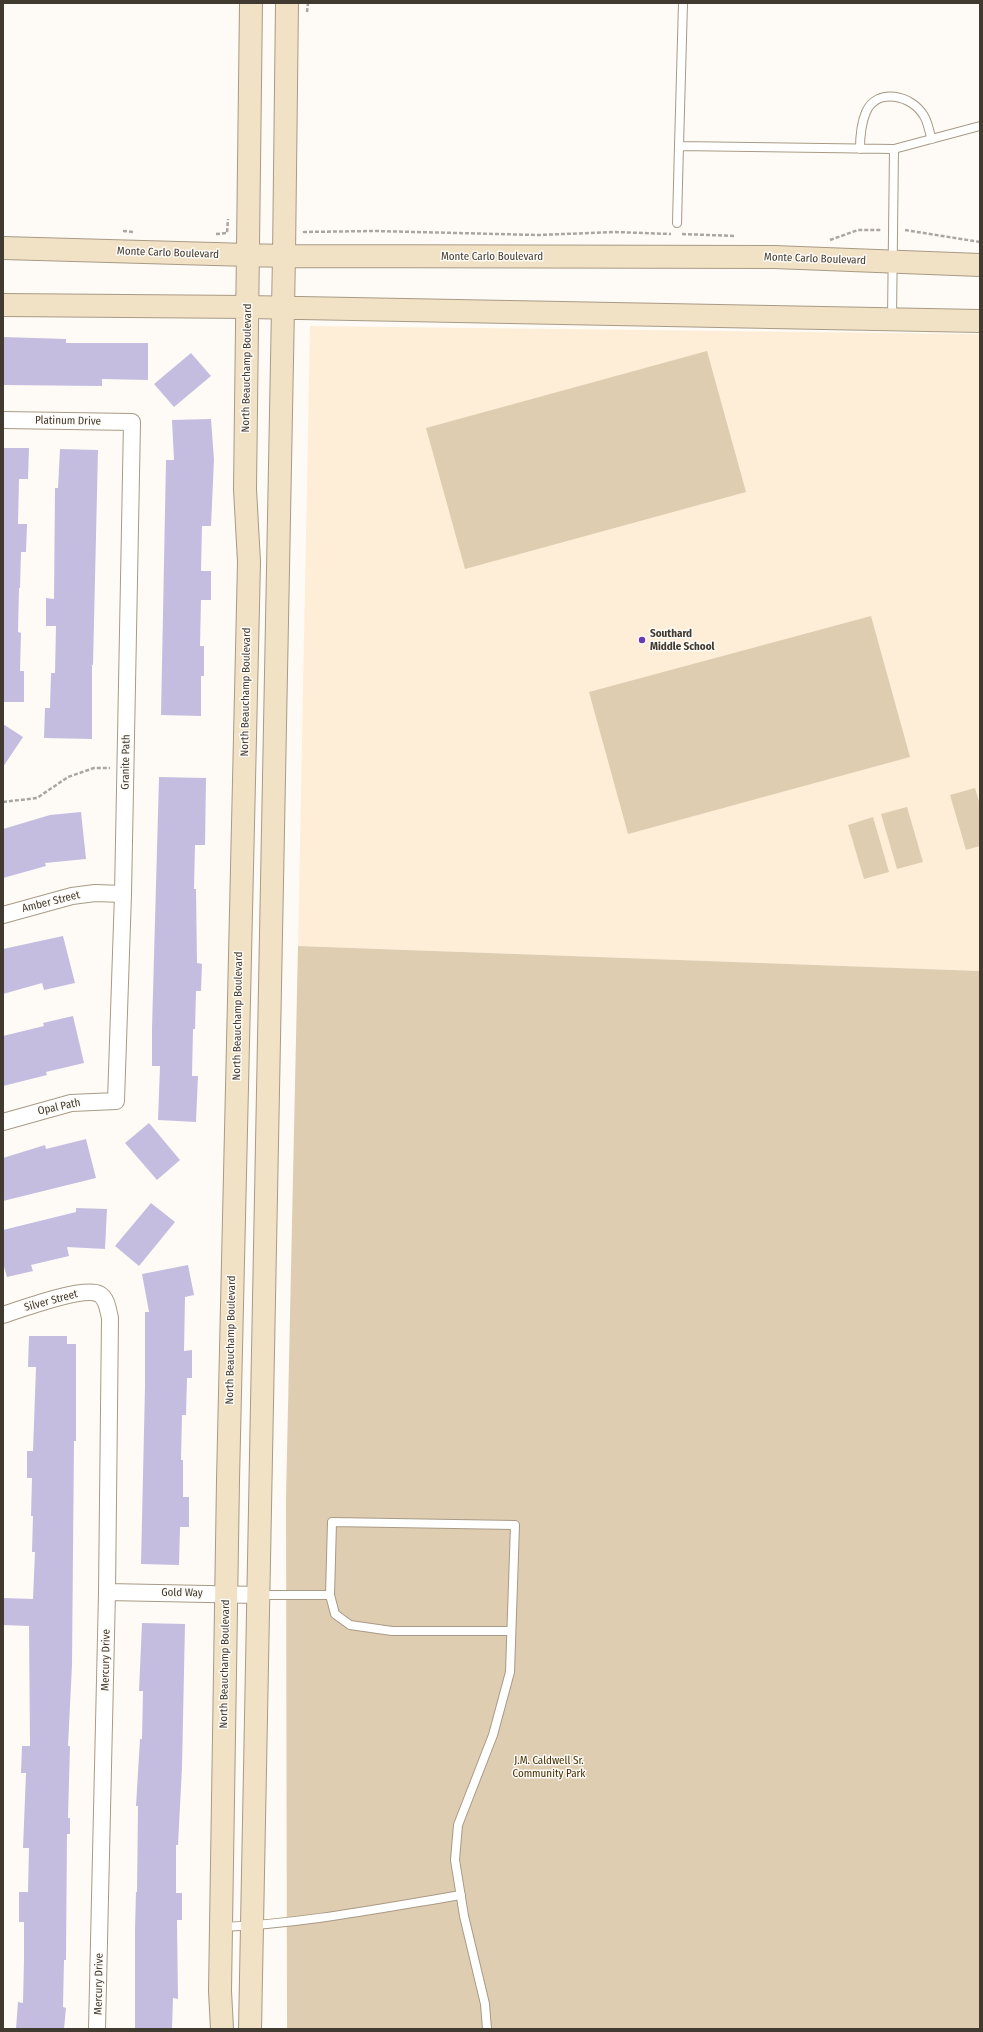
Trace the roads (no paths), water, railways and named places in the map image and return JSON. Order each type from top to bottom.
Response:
[{"type":"street","name":"North Beauchamp Boulevard","points":[[222,2029],[221,1927],[226,1594],[249,562],[245,489],[251,3]]},
{"type":"street","points":[[250,2029],[284,256],[287,3]]},
{"type":"street","name":"Monte Carlo Boulevard","points":[[3,248],[284,256],[774,257],[980,265]]},
{"type":"street","points":[[3,305],[248,307],[980,321]]},
{"type":"street","name":"Platinum Drive","points":[[3,420],[132,422]]},
{"type":"street","name":"Granite Path","points":[[116,1101],[123,894],[132,422]]},
{"type":"street","name":"Amber Street","points":[[3,915],[72,896],[95,893],[123,894]]},
{"type":"street","name":"Opal Path","points":[[3,1122],[71,1103],[116,1101]]},
{"type":"street","name":"Silver Street","points":[[3,1315],[80,1293],[91,1292],[99,1294]]},
{"type":"street","name":"Mercury Drive","points":[[98,2029],[111,1335],[108,1309],[105,1300],[99,1294]]},
{"type":"street","name":"Gold Way","points":[[107,1592],[258,1595]]},
{"type":"lane","points":[[678,223],[683,3]]},
{"type":"lane","points":[[860,149],[860,131],[866,111],[877,99],[894,96],[910,101],[924,115],[932,139]]},
{"type":"lane","points":[[679,146],[894,149],[980,126]]},
{"type":"lane","points":[[892,320],[894,149]]},
{"type":"lane","points":[[487,2029],[485,2004],[461,1895],[455,1860],[458,1825],[493,1735],[510,1672],[515,1525],[332,1522],[330,1595],[334,1614],[350,1625],[392,1631],[511,1631]]},
{"type":"lane","points":[[258,1595],[330,1595]]},
{"type":"lane","points":[[221,1927],[251,1926],[344,1914],[461,1895]]},
{"type":"place","name":"Southard Middle School","points":[[642,640]]},
{"type":"park label","name":"J.M. Caldwell Sr. Community Park","points":[[549,1767]]}]
